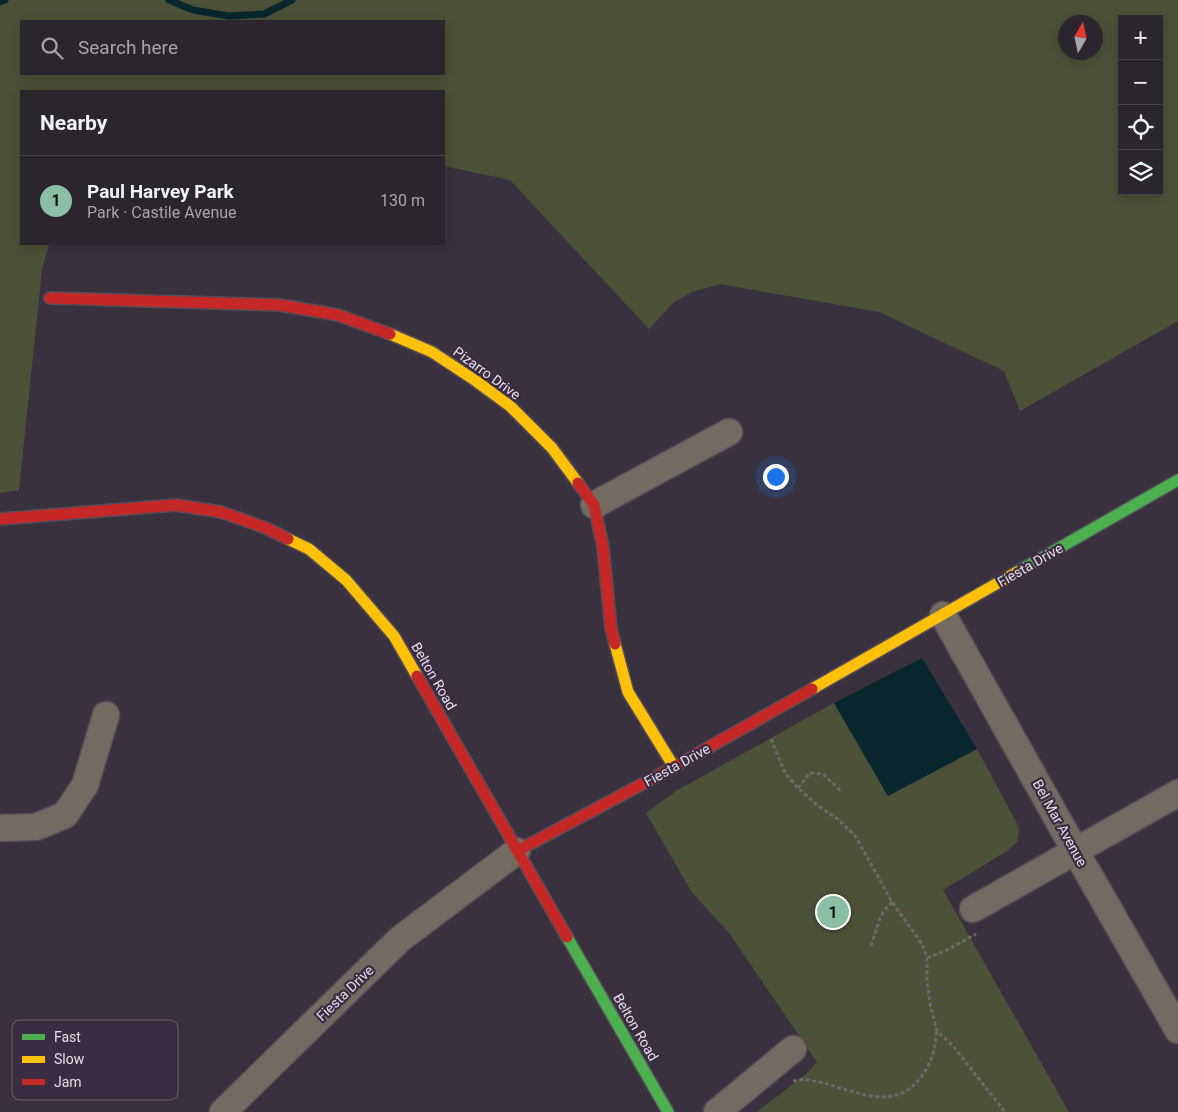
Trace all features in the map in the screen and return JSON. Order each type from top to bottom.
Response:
[{"type":"street","name":"Pizarro Drive","points":[[50,298],[280,305],[338,315],[396,336],[432,352],[510,406],[552,448],[594,505],[603,547],[611,628],[628,692],[674,767]]},
{"type":"street","points":[[594,505],[728,432]]},
{"type":"street","name":"Fiesta Drive","points":[[223,1112],[400,939],[517,851],[674,767],[1178,480]]},
{"type":"street","name":"Belton Road","points":[[0,519],[176,505],[221,512],[266,528],[309,550],[346,580],[394,636],[668,1112]]},
{"type":"street","name":"Bel Mar Avenue","points":[[942,615],[1178,1030]]},
{"type":"street","points":[[0,828],[36,827],[65,815],[85,785],[106,715]]},
{"type":"street","points":[[973,909],[1178,794]]},
{"type":"street","points":[[717,1112],[793,1049]]},
{"type":"path","points":[[762,717],[785,773],[817,806],[839,820],[856,837],[892,902],[922,944],[927,958],[930,1004],[938,1031],[935,1051],[928,1069],[915,1085],[904,1093],[892,1097],[873,1097],[804,1079],[784,1082],[770,1069]]},
{"type":"path","points":[[798,788],[810,773],[823,774],[842,792]]},
{"type":"path","points":[[871,946],[883,912],[892,902]]},
{"type":"path","points":[[927,958],[947,950],[978,933],[973,909]]},
{"type":"path","points":[[938,1031],[953,1046],[1005,1112]]},
{"type":"green space","points":[[0,0],[1178,0],[1178,321],[1020,411],[1004,371],[879,312],[720,284],[692,292],[674,302],[649,329],[510,180],[445,166],[445,90],[20,90],[20,245],[49,245],[42,270],[19,490],[0,493]]},
{"type":"green space","points":[[834,703],[888,796],[977,749],[1019,827],[1018,841],[1007,851],[943,890],[1069,1112],[757,1112],[806,1074],[817,1062],[729,933],[691,891],[646,813],[676,791]]},
{"type":"water","points":[[922,658],[977,749],[888,796],[834,703]]},
{"type":"waterway","points":[[0,2],[5,0]]},
{"type":"waterway","points":[[169,0],[193,10],[229,16],[264,14],[292,0]]},
{"type":"traffic: fast","points":[[1017,572],[1178,480]]},
{"type":"traffic: fast","points":[[567,937],[668,1112]]},
{"type":"traffic: slow","points":[[390,334],[432,352],[510,406],[552,448],[578,483]]},
{"type":"traffic: slow","points":[[288,539],[309,549],[346,580],[394,636],[417,676]]},
{"type":"traffic: slow","points":[[812,689],[1017,572]]},
{"type":"traffic: slow","points":[[615,644],[628,692],[674,767]]},
{"type":"traffic: jam","points":[[50,298],[280,305],[338,315],[390,334]]},
{"type":"traffic: jam","points":[[578,483],[594,505],[603,547],[611,628],[615,644]]},
{"type":"traffic: jam","points":[[0,519],[176,505],[221,512],[266,528],[288,539]]},
{"type":"traffic: jam","points":[[417,676],[567,937]]},
{"type":"traffic: jam","points":[[517,851],[674,767],[812,689]]},
{"type":"place","name":"Paul Harvey Park","points":[[833,912]]}]
